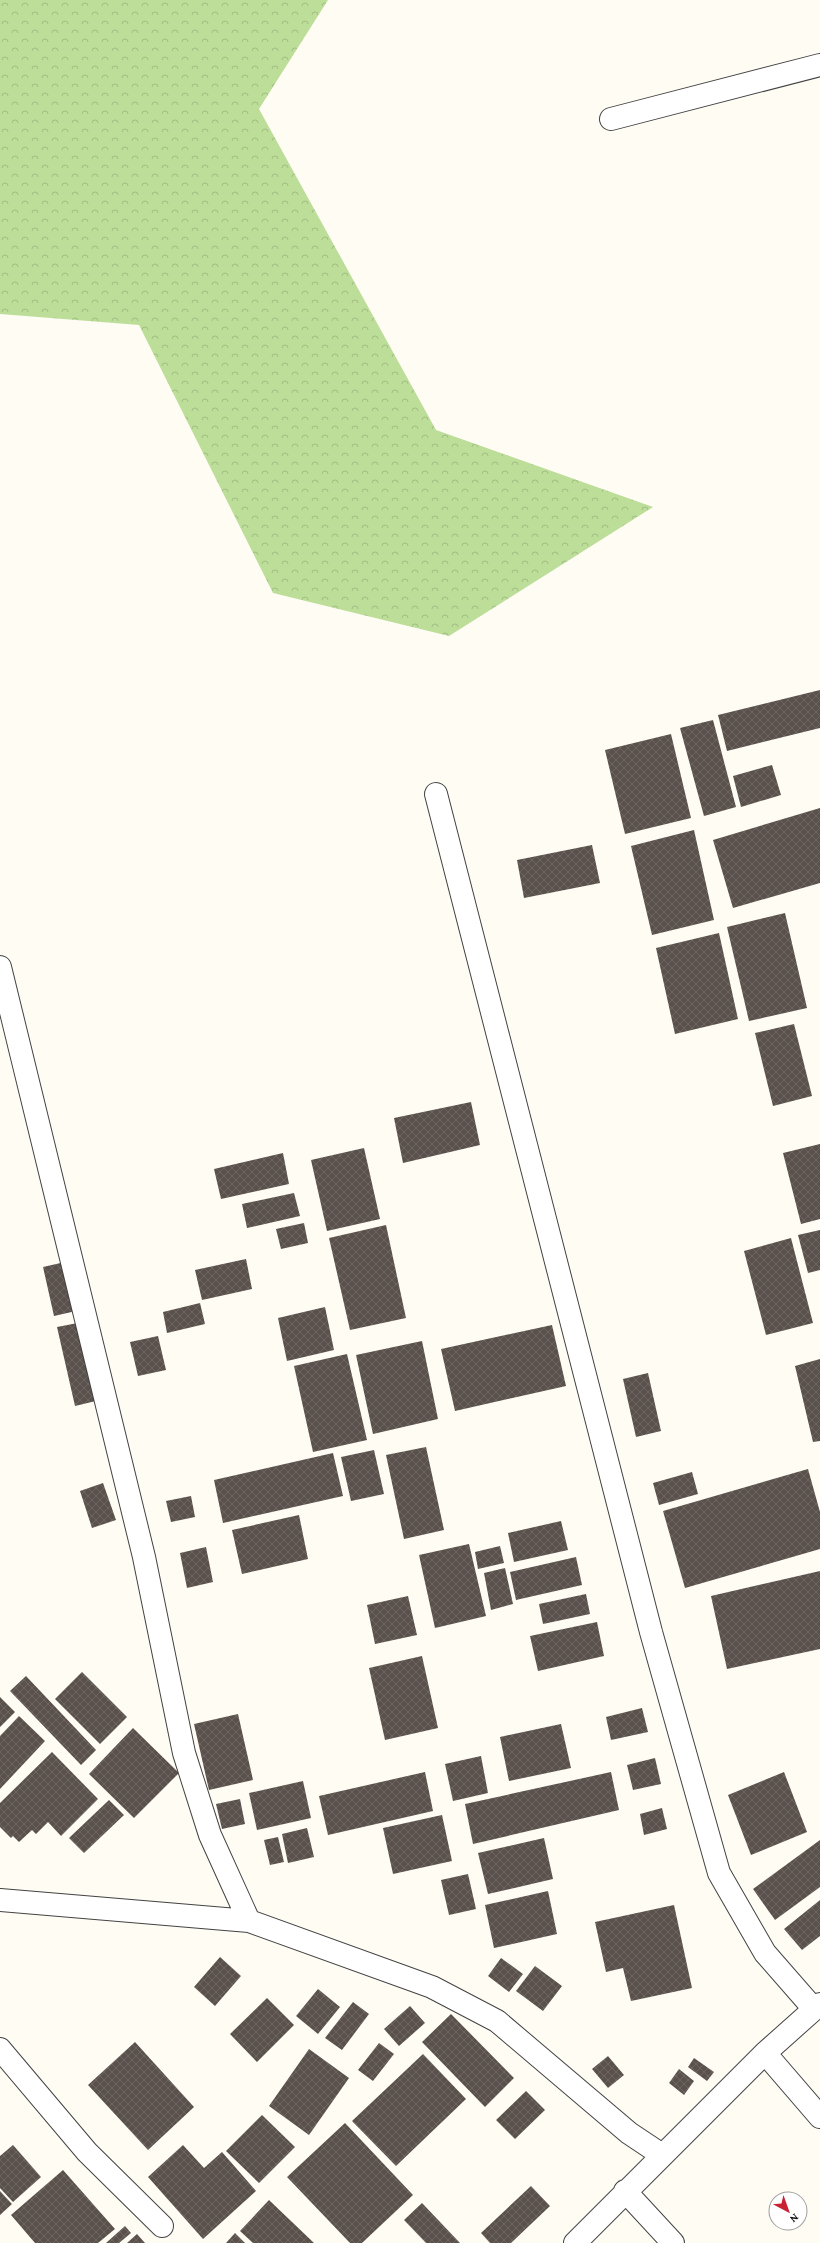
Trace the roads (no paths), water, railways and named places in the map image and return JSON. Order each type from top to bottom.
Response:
[{"type":"street","points":[[611,119],[820,65]]},
{"type":"street","points":[[436,794],[651,1632],[719,1873],[765,1953],[817,2007],[765,2053],[625,2191],[575,2243]]},
{"type":"street","points":[[0,967],[144,1557],[184,1752],[210,1835],[249,1921]]},
{"type":"street","points":[[0,1900],[249,1921],[432,1987],[497,2021],[629,2133],[662,2155]]},
{"type":"street","points":[[0,2049],[87,2152],[162,2226]]},
{"type":"street","points":[[765,2053],[820,2117]]},
{"type":"street","points":[[625,2191],[673,2243]]}]
